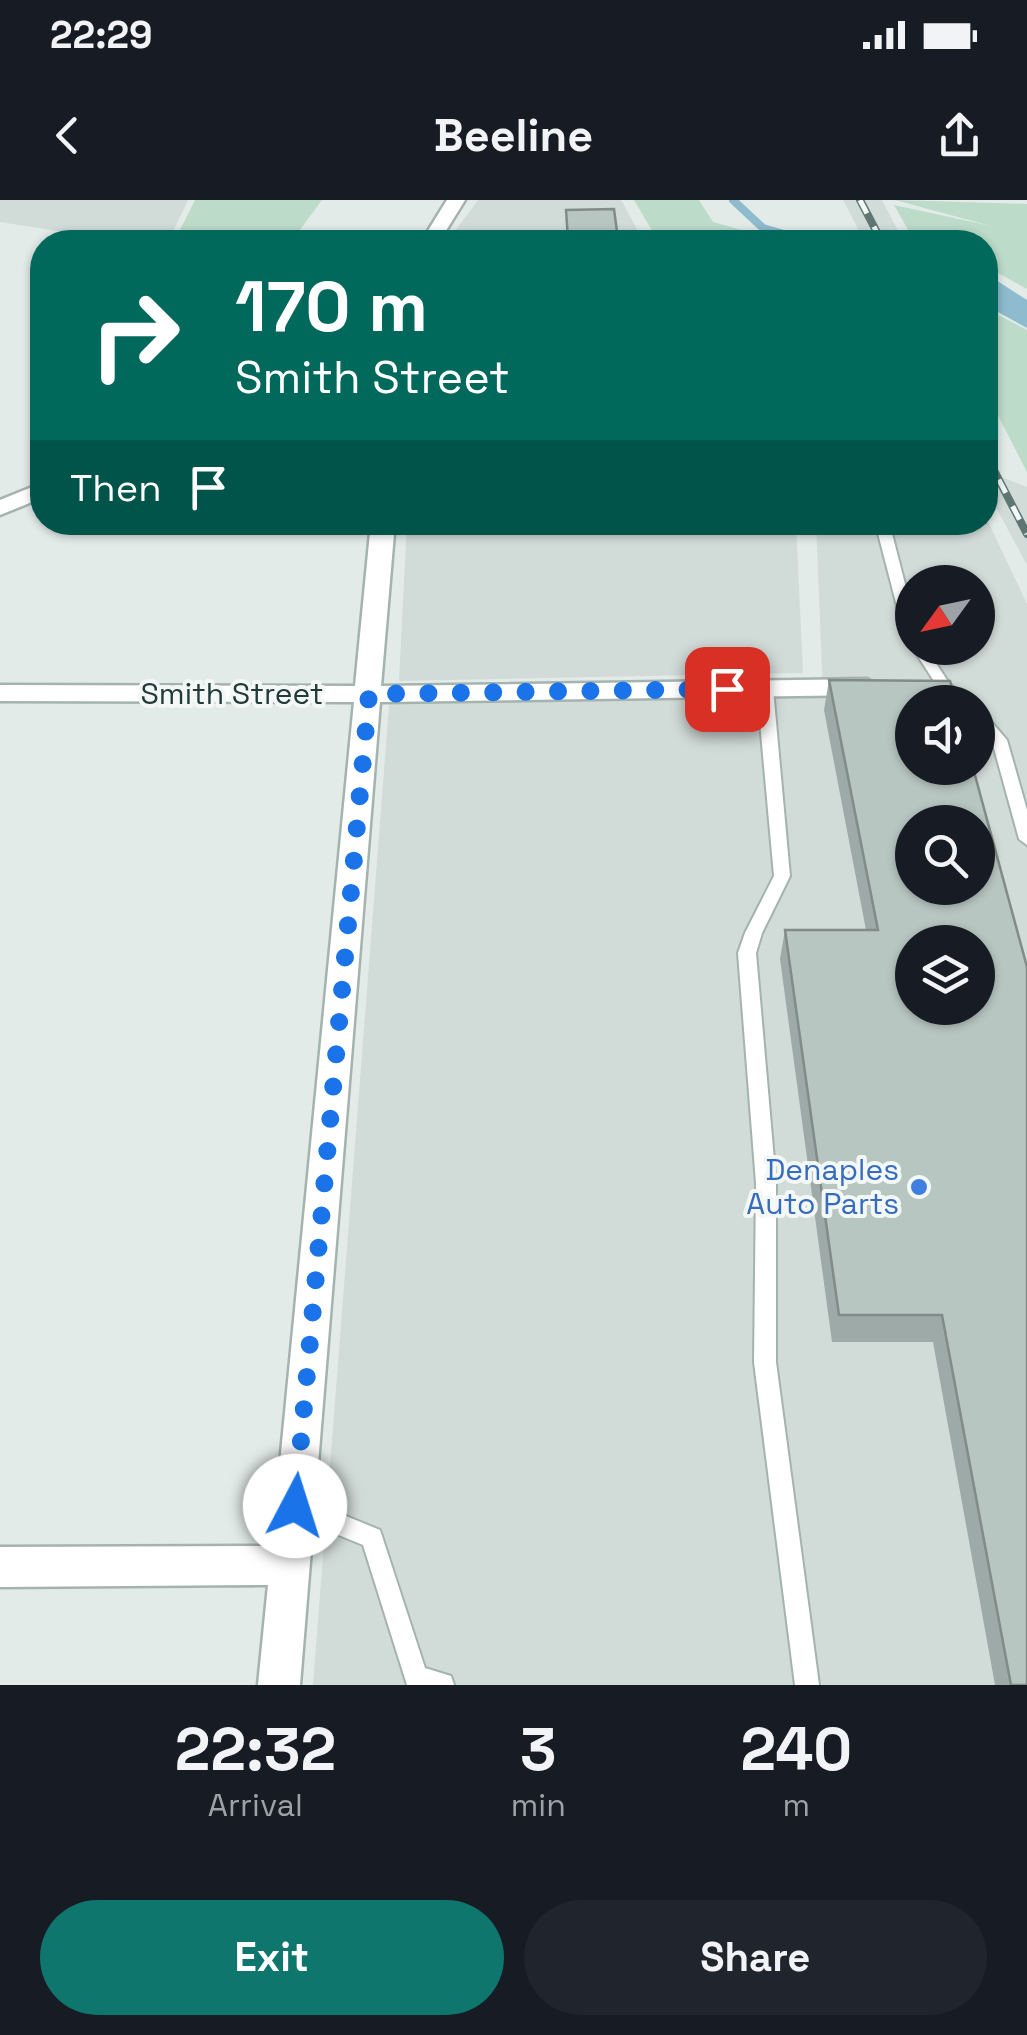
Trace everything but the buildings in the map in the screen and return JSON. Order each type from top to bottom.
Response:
[{"type":"street","points":[[437,230],[456,200]]},
{"type":"street","points":[[0,508],[30,495]]},
{"type":"street","points":[[280,1685],[381,535]]},
{"type":"street","name":"Smith Street","points":[[0,693],[369,694],[895,687]]},
{"type":"street","points":[[0,1568],[290,1565]]},
{"type":"lane","points":[[885,535],[895,572]]},
{"type":"lane","points":[[932,665],[947,685]]},
{"type":"lane","points":[[765,689],[782,876],[774,898],[752,927],[746,953],[766,1184],[765,1362],[807,1685]]},
{"type":"lane","points":[[995,735],[1027,839]]},
{"type":"lane","points":[[295,1506],[372,1538],[416,1677],[442,1685]]},
{"type":"shaded area","points":[[0,200],[188,200],[174,230],[51,230],[0,222]]},
{"type":"shaded area","points":[[478,200],[621,200],[637,230],[456,230]]},
{"type":"shaded area","points":[[843,200],[882,200],[898,230],[859,230]]},
{"type":"shaded area","points":[[998,476],[1027,487],[1027,565],[998,511]]},
{"type":"shaded area","points":[[406,535],[797,535],[803,673],[399,681]]},
{"type":"shaded area","points":[[816,535],[994,535],[1027,604],[1027,1685],[313,1685],[390,694],[823,693]]},
{"type":"green space","points":[[195,200],[322,200],[300,230],[180,230]]},
{"type":"green space","points":[[634,200],[699,200],[713,222],[741,230],[652,230]]},
{"type":"green space","points":[[895,200],[1027,204],[1027,289],[998,273],[998,230],[908,230],[894,205],[991,226]]},
{"type":"green space","points":[[998,315],[1027,330],[1027,472],[998,415]]},
{"type":"water","points":[[998,281],[1027,300],[1027,328],[998,312]]},
{"type":"waterway","points":[[733,200],[770,230]]},
{"type":"railway","points":[[860,200],[876,230]]},
{"type":"railway","points":[[998,478],[1027,534]]},
{"type":"place","name":"Denaples Auto Parts","points":[[919,1187]]},
{"type":"route","points":[[295,1506],[369,694],[727,689]]}]
